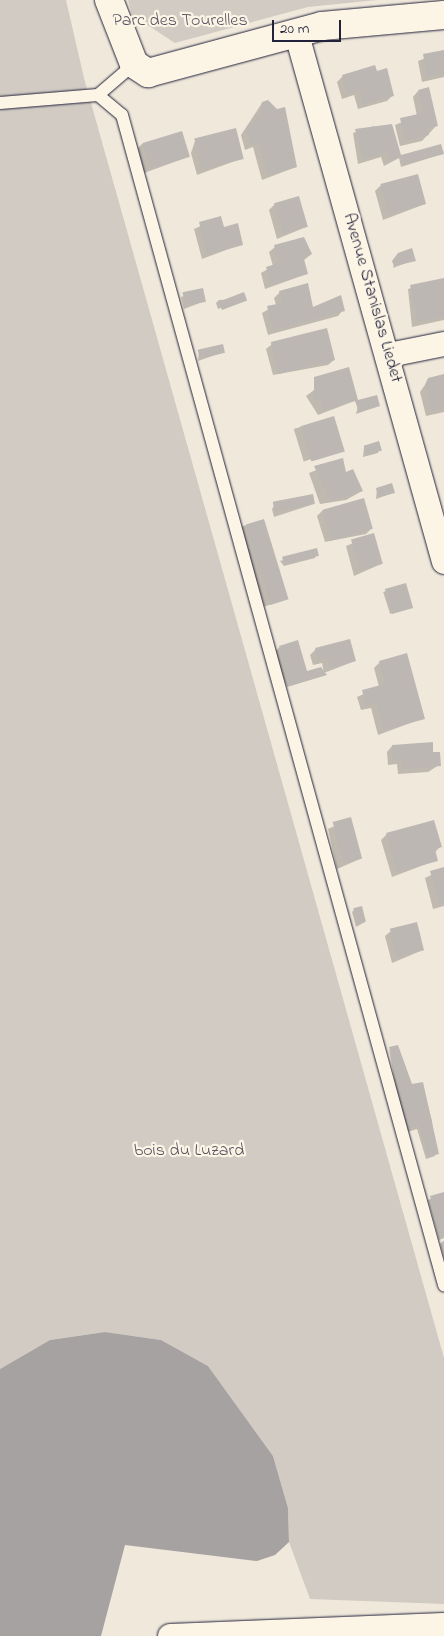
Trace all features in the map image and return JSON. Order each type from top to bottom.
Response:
[{"type":"street","points":[[109,0],[134,64],[142,72],[152,73],[297,35],[322,26],[444,15]]},
{"type":"street","name":"Avenue Stanislas Liedet","points":[[297,35],[389,355],[444,562]]},
{"type":"street","points":[[389,355],[444,344]]},
{"type":"street","points":[[170,1636],[444,1625]]},
{"type":"lane","points":[[0,103],[98,95],[134,64]]},
{"type":"lane","points":[[98,95],[122,115],[444,1285]]},
{"type":"green space","name":"bois du Luzard","points":[[0,0],[66,0],[84,78],[444,1358],[444,1604],[310,1599],[289,1542],[288,1508],[273,1456],[208,1366],[161,1340],[105,1332],[50,1340],[0,1369]]},
{"type":"green space","name":"Parc des Tourelles","points":[[128,0],[377,0],[308,7],[175,43],[132,15]]},
{"type":"shaded area","points":[[105,1332],[161,1340],[208,1366],[273,1456],[288,1508],[289,1542],[275,1555],[257,1561],[125,1545],[101,1636],[0,1636],[0,1369],[50,1340]]},
{"type":"building","points":[[444,50],[444,73],[427,77],[423,54]]},
{"type":"building","points":[[375,65],[377,71],[387,68],[394,96],[363,104],[359,90],[347,94],[342,75]]},
{"type":"building","points":[[429,87],[438,126],[428,128],[429,135],[405,141],[400,118],[423,113],[418,90]]},
{"type":"building","points":[[268,100],[277,109],[285,107],[297,167],[268,175],[259,143],[251,145],[246,128],[259,115],[262,102]]},
{"type":"building","points":[[392,124],[401,155],[441,144],[444,154],[403,165],[401,157],[389,161],[387,152],[363,159],[355,129]]},
{"type":"building","points":[[236,128],[244,159],[202,169],[194,138]]},
{"type":"building","points":[[182,131],[190,157],[151,169],[143,143]]},
{"type":"building","points":[[418,174],[426,204],[388,214],[380,184]]},
{"type":"building","points":[[299,196],[308,227],[283,234],[274,203]]},
{"type":"building","points":[[221,216],[224,227],[238,223],[243,245],[207,255],[199,222]]},
{"type":"building","points":[[304,237],[312,254],[304,259],[308,274],[271,284],[266,267],[279,263],[274,245]]},
{"type":"building","points":[[412,248],[416,261],[394,266],[392,261],[398,253]]},
{"type":"building","points":[[444,278],[444,317],[418,322],[410,285]]},
{"type":"building","points":[[308,283],[313,307],[341,295],[345,311],[273,330],[267,306],[282,303],[279,291]]},
{"type":"building","points":[[203,288],[206,302],[185,306],[182,292]]},
{"type":"building","points":[[244,292],[247,300],[222,310],[219,302]]},
{"type":"building","points":[[327,328],[335,360],[279,374],[271,342]]},
{"type":"building","points":[[223,344],[225,353],[200,359],[198,350]]},
{"type":"building","points":[[349,367],[358,400],[377,395],[380,406],[359,412],[355,401],[323,410],[320,399],[314,401],[314,377]]},
{"type":"building","points":[[444,374],[444,408],[432,411],[425,385],[428,378]]},
{"type":"building","points":[[334,416],[345,451],[311,462],[301,426]]},
{"type":"building","points":[[379,441],[382,451],[367,455],[364,446]]},
{"type":"building","points":[[343,458],[346,472],[353,469],[363,491],[330,501],[314,466]]},
{"type":"building","points":[[392,483],[395,493],[378,497],[376,488]]},
{"type":"building","points":[[313,494],[315,504],[275,512],[273,502]]},
{"type":"building","points":[[364,498],[373,529],[331,541],[323,510]]},
{"type":"building","points":[[264,519],[289,599],[270,605],[246,525]]},
{"type":"building","points":[[374,533],[383,564],[360,570],[351,540]]},
{"type":"building","points":[[317,548],[319,556],[284,564],[282,557]]},
{"type":"building","points":[[406,583],[413,608],[392,614],[385,589]]},
{"type":"building","points":[[350,639],[356,661],[330,668],[327,658],[318,660],[315,648]]},
{"type":"building","points":[[298,640],[307,671],[321,667],[327,675],[290,686],[279,646]]},
{"type":"building","points":[[407,653],[425,719],[384,730],[377,703],[366,706],[362,690],[385,684],[379,661]]},
{"type":"building","points":[[433,742],[433,752],[440,752],[441,766],[403,769],[402,759],[393,760],[392,745]]},
{"type":"building","points":[[351,817],[362,859],[344,863],[333,822]]},
{"type":"building","points":[[434,820],[442,847],[435,849],[438,861],[397,872],[386,833]]},
{"type":"building","points":[[444,867],[444,903],[439,904],[430,871]]},
{"type":"building","points":[[362,906],[366,922],[357,924],[353,908]]},
{"type":"building","points":[[417,922],[424,950],[397,957],[390,929]]},
{"type":"building","points":[[398,1045],[412,1084],[423,1082],[439,1154],[428,1157],[419,1125],[410,1128],[389,1047]]},
{"type":"building","points":[[444,1192],[444,1237],[441,1238],[430,1196]]}]
